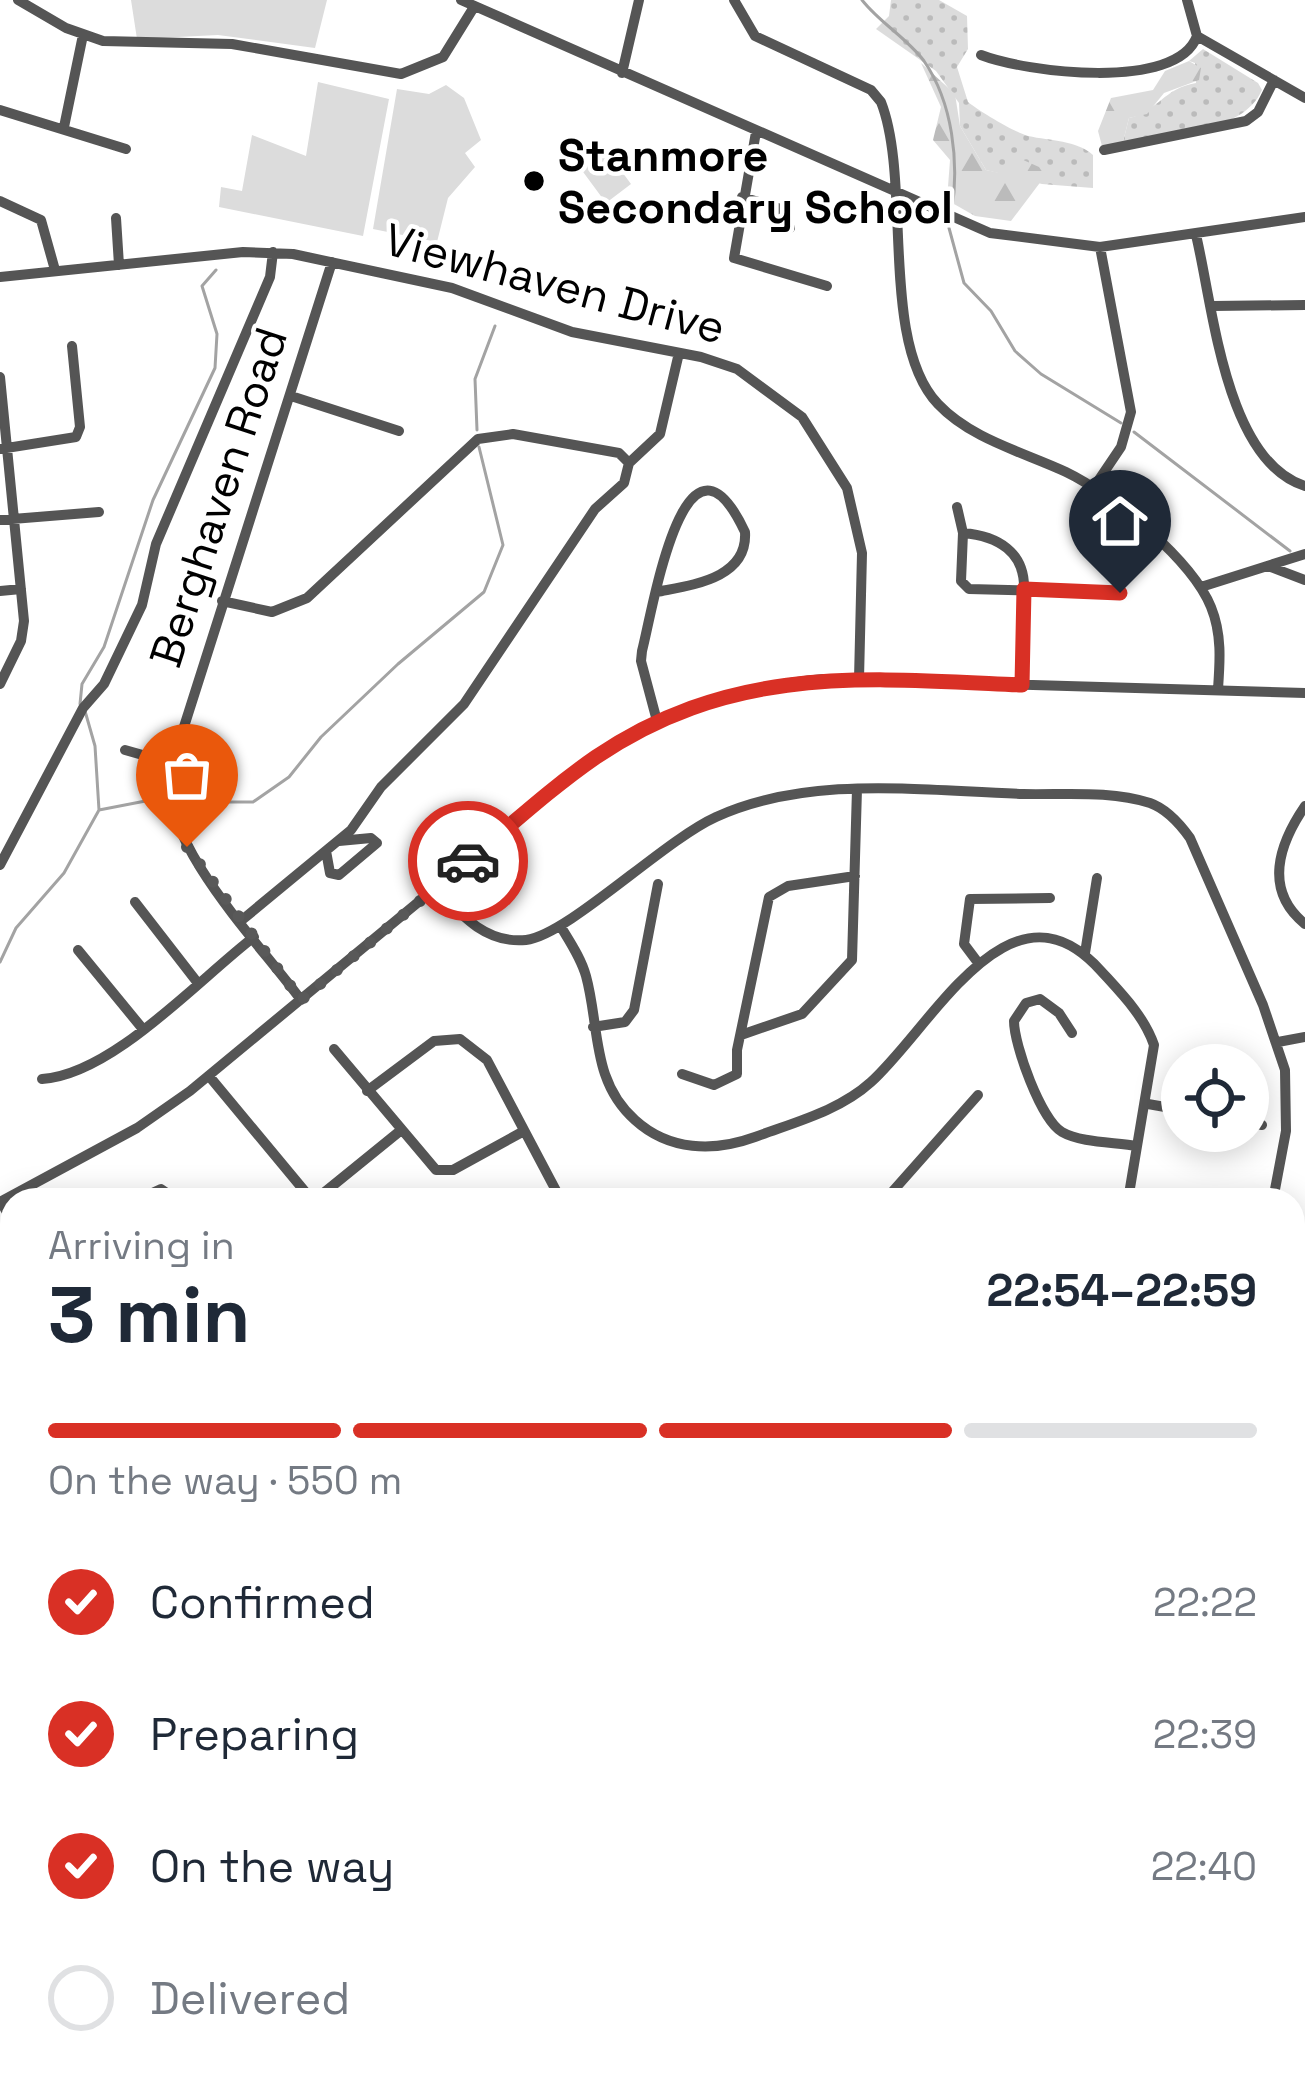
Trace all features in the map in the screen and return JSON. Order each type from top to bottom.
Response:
[{"type":"street","points":[[18,0],[83,35],[136,45],[232,44],[401,74],[443,57],[474,7]]},
{"type":"street","points":[[461,0],[894,195],[990,233],[1100,248],[1305,217]]},
{"type":"street","points":[[622,73],[639,0]]},
{"type":"street","points":[[734,0],[755,36],[877,96],[884,110],[910,334],[928,392],[955,420],[1094,487],[1201,587],[1219,633],[1218,689]]},
{"type":"street","points":[[1186,0],[1197,36],[1305,98]]},
{"type":"street","points":[[64,127],[83,35]]},
{"type":"street","points":[[981,56],[1015,65],[1113,73],[1173,61],[1189,52],[1197,36]]},
{"type":"street","points":[[1104,150],[1246,122],[1258,112],[1274,80]]},
{"type":"street","points":[[0,110],[126,149]]},
{"type":"street","points":[[756,131],[734,258],[827,286]]},
{"type":"street","points":[[742,197],[781,208],[790,228]]},
{"type":"street","points":[[0,201],[41,220],[55,271]]},
{"type":"street","points":[[116,218],[119,265]]},
{"type":"street","points":[[1196,235],[1239,418],[1278,469],[1305,486]]},
{"type":"street","points":[[1094,487],[1125,435],[1131,412],[1100,248]]},
{"type":"street","points":[[0,865],[83,708],[104,684],[142,605],[156,544],[270,277],[273,252]]},
{"type":"street","name":"Viewhaven Drive","points":[[0,277],[273,252],[452,288],[572,332],[722,363],[759,381],[802,417],[828,452],[859,529],[859,679]]},
{"type":"street","name":"Berghaven Road","points":[[301,1000],[177,829],[169,800],[171,763],[332,262]]},
{"type":"street","points":[[1213,306],[1305,305]]},
{"type":"street","points":[[4,449],[68,442],[79,433],[71,346]]},
{"type":"street","points":[[242,920],[339,841],[396,769],[476,688],[595,509],[624,482],[628,460],[660,434],[679,353]]},
{"type":"street","points":[[0,377],[21,589],[21,641],[0,683]]},
{"type":"street","points":[[291,396],[398,431]]},
{"type":"street","points":[[222,601],[272,611],[307,598],[478,439],[513,434],[628,460]]},
{"type":"street","points":[[657,592],[718,577],[741,554],[745,532],[721,496],[702,491],[680,508],[657,592],[641,661],[657,721]]},
{"type":"street","points":[[957,507],[963,533],[961,578],[966,588],[1120,593]]},
{"type":"street","points":[[0,520],[100,512]]},
{"type":"street","points":[[963,533],[1014,552],[1024,568],[1022,685]]},
{"type":"street","points":[[1201,587],[1305,554]]},
{"type":"street","points":[[1268,566],[1305,580]]},
{"type":"street","points":[[0,591],[21,589]]},
{"type":"street","points":[[27,1188],[137,1128],[209,1076],[567,779],[657,721],[751,688],[859,679],[1305,692]]},
{"type":"street","points":[[125,750],[171,763]]},
{"type":"street","points":[[436,888],[465,920],[488,934],[522,940],[561,927],[657,851],[716,817],[771,798],[857,789],[1089,795],[1158,806],[1182,827],[1198,853],[1278,1042],[1288,1108],[1275,1188]]},
{"type":"street","points":[[741,1035],[802,1014],[855,954],[857,789]]},
{"type":"street","points":[[1305,806],[1282,843],[1278,870],[1286,902],[1305,924]]},
{"type":"street","points":[[326,851],[330,873],[339,875],[376,843],[371,838],[339,841]]},
{"type":"street","points":[[682,1074],[702,1084],[732,1080],[769,897],[788,886],[855,876]]},
{"type":"street","points":[[1085,952],[1097,878]]},
{"type":"street","points":[[593,1027],[625,1022],[634,1010],[658,884]]},
{"type":"street","points":[[979,964],[964,944],[970,898],[1050,898]]},
{"type":"street","points":[[136,902],[197,982]]},
{"type":"street","points":[[561,927],[586,975],[604,1073],[633,1119],[674,1143],[725,1146],[818,1113],[856,1094],[979,964],[1005,944],[1029,936],[1054,938],[1085,952],[1150,1034],[1154,1058],[1130,1188]]},
{"type":"street","points":[[42,1079],[91,1064],[254,937]]},
{"type":"street","points":[[77,950],[142,1028]]},
{"type":"street","points":[[1072,1034],[1048,1001],[1040,999],[1026,1003],[1015,1021],[1021,1057],[1055,1125],[1074,1136],[1137,1145]]},
{"type":"street","points":[[1278,1042],[1305,1037]]},
{"type":"street","points":[[368,1091],[434,1041],[460,1039],[487,1060],[555,1188]]},
{"type":"street","points":[[334,1049],[430,1167],[443,1172],[524,1131]]},
{"type":"street","points":[[209,1076],[304,1188]]},
{"type":"street","points":[[896,1188],[978,1095]]},
{"type":"street","points":[[1148,1104],[1161,1106]]},
{"type":"street","points":[[329,1188],[400,1131]]},
{"type":"green space","points":[[131,0],[327,0],[315,48],[218,35],[137,39]]},
{"type":"green space","points":[[891,0],[939,0],[967,16],[968,49],[957,67],[968,102],[1022,134],[1086,150],[1093,155],[1093,188],[1042,184],[986,170],[960,126],[959,103],[936,71],[876,29],[889,16]]},
{"type":"green space","points":[[1203,49],[1258,83],[1262,90],[1252,105],[1202,130],[1123,142],[1129,118],[1196,83],[1195,63],[1189,61]]},
{"type":"green space","points":[[1189,61],[1201,68],[1199,80],[1164,93],[1147,114],[1129,118],[1123,142],[1102,146],[1098,131],[1111,98],[1153,90],[1165,71]]},
{"type":"green space","points":[[921,63],[955,94],[960,126],[986,170],[1000,173],[1021,159],[1039,167],[1045,176],[1011,221],[975,216],[947,200],[950,160],[933,140],[941,107]]},
{"type":"green space","points":[[318,82],[389,99],[363,236],[219,207],[221,187],[242,191],[252,135],[306,156]]},
{"type":"green space","points":[[446,85],[464,98],[481,140],[465,153],[475,167],[448,198],[437,242],[373,229],[397,89],[429,94]]},
{"type":"green space","points":[[600,142],[631,184],[606,203],[575,161]]},
{"type":"waterway","points":[[862,0],[924,61],[942,95],[954,153],[952,210]]},
{"type":"waterway","points":[[949,228],[964,283],[991,311],[1015,351],[1041,374],[1121,423]]},
{"type":"waterway","points":[[80,704],[82,684],[104,647],[153,500],[215,368],[217,334],[202,286],[216,270]]},
{"type":"waterway","points":[[477,430],[475,379],[495,326]]},
{"type":"waterway","points":[[1134,432],[1290,551]]},
{"type":"waterway","points":[[184,802],[253,802],[289,777],[321,737],[484,592],[503,545],[479,447]]},
{"type":"waterway","points":[[85,711],[95,746],[99,810]]},
{"type":"waterway","points":[[0,962],[16,928],[64,873],[99,810],[161,798]]},
{"type":"way so far","points":[[187,847],[301,1000],[468,861]]},
{"type":"place","name":"Stanmore Secondary School","points":[[534,181]]},
{"type":"route","points":[[468,861],[593,759],[657,721],[697,704],[751,688],[824,679],[1022,685],[1024,589],[1120,593]]}]
